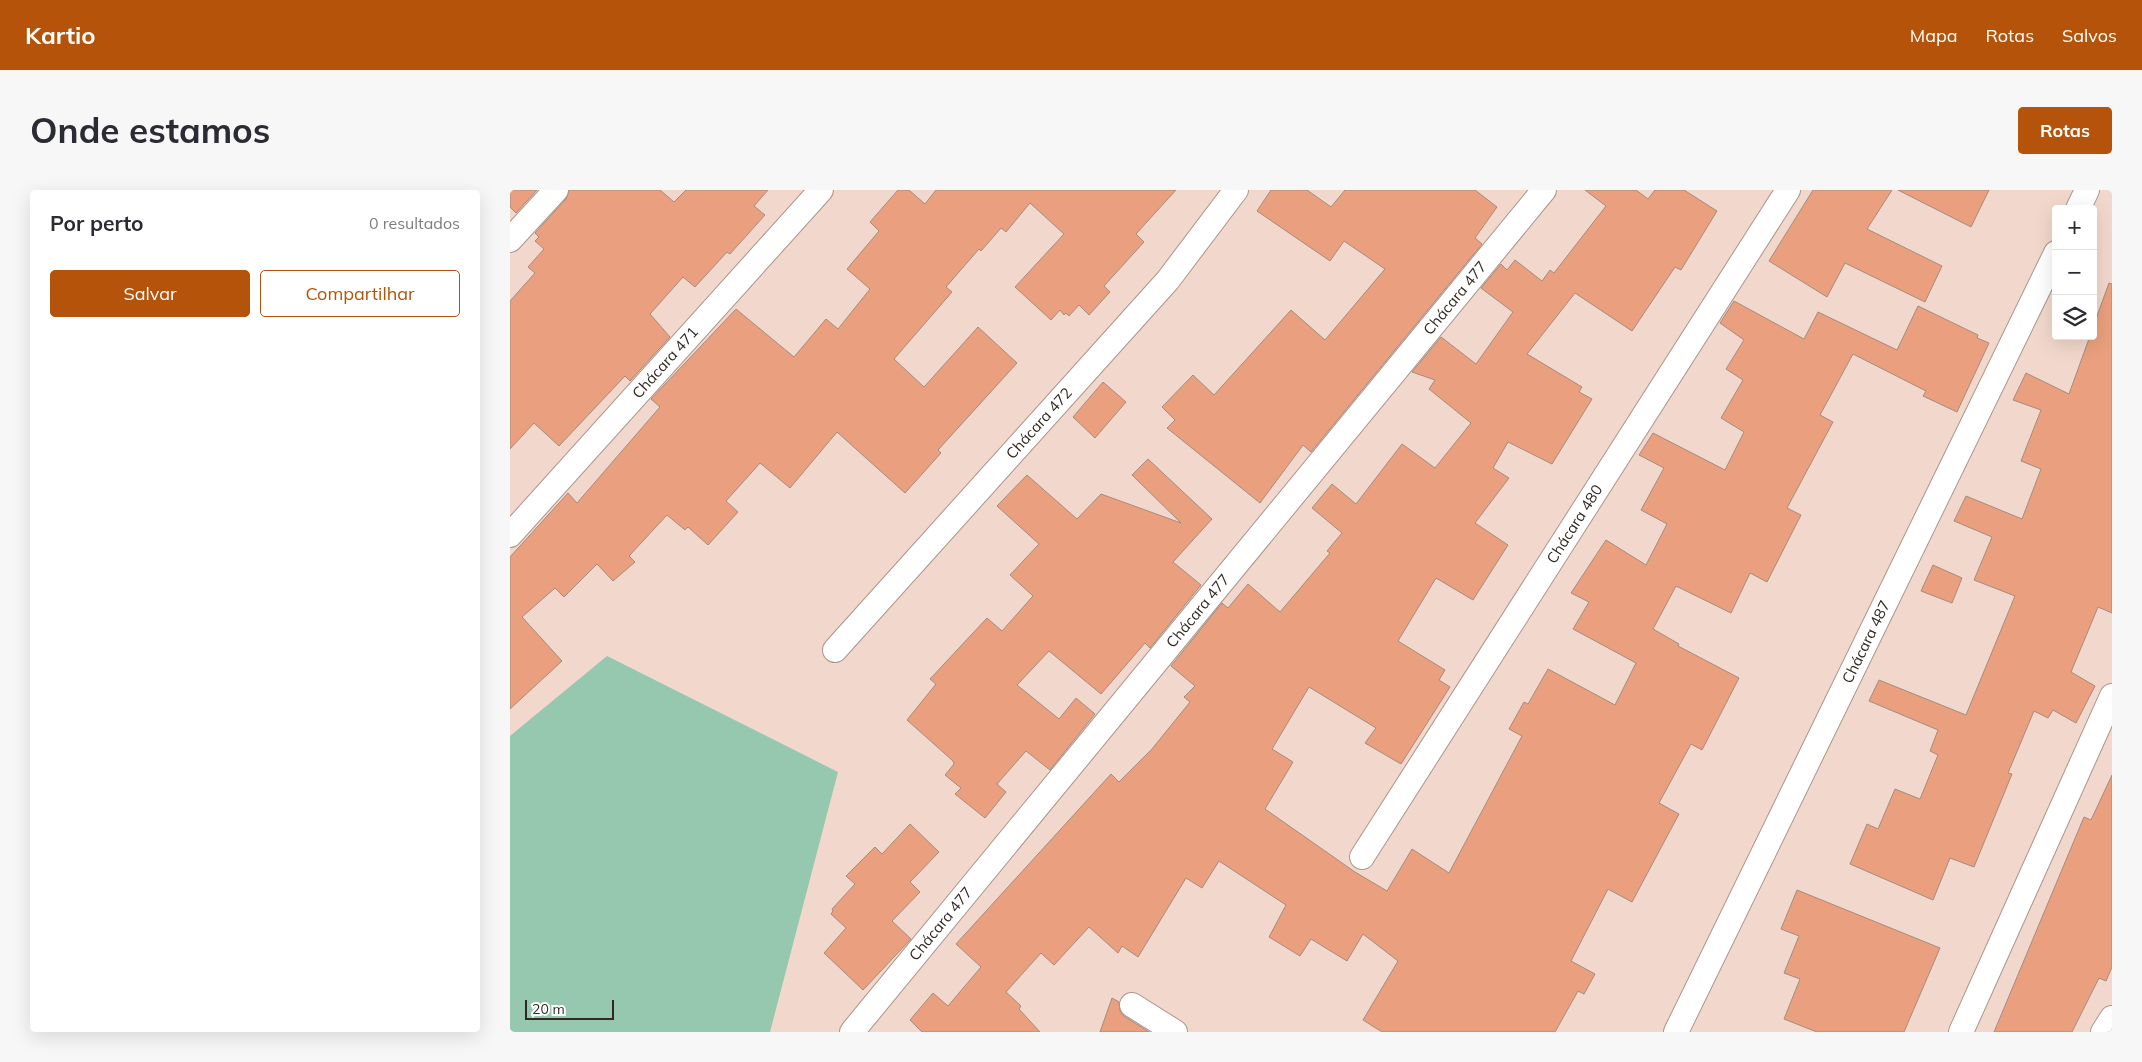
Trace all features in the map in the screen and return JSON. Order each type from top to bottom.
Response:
[{"type":"street","points":[[510,240],[556,190]]},
{"type":"street","name":"Chácara 471","points":[[510,535],[821,190]]},
{"type":"street","name":"Chácara 472","points":[[835,650],[1168,280],[1236,190]]},
{"type":"street","name":"Chácara 477","points":[[852,1032],[1544,190]]},
{"type":"street","name":"Chácara 480","points":[[1362,857],[1788,190]]},
{"type":"street","points":[[2080,205],[2087,190]]},
{"type":"street","name":"Chácara 487","points":[[1676,1032],[2052,261]]},
{"type":"street","points":[[1962,1032],[2112,696]]},
{"type":"street","points":[[1132,1005],[1175,1032]]},
{"type":"street","points":[[2104,1032],[2112,1018]]},
{"type":"green space","points":[[607,656],[838,772],[770,1032],[510,1032],[510,736]]},
{"type":"building","points":[[510,190],[537,190],[516,213],[510,207]]},
{"type":"building","points":[[569,190],[660,190],[674,202],[686,190],[768,190],[754,206],[765,215],[730,254],[727,252],[695,287],[683,277],[650,314],[670,337],[630,381],[625,376],[559,446],[534,423],[510,449],[510,301],[535,273],[528,267],[544,249],[535,241],[539,237],[535,233],[566,199]]},
{"type":"building","points":[[898,190],[909,190],[925,204],[936,190],[1176,190],[1136,234],[1144,242],[1104,286],[1110,292],[1089,315],[1079,305],[1069,316],[1066,313],[1064,315],[1060,310],[1051,320],[1015,287],[1064,234],[1030,203],[1006,232],[1001,228],[981,251],[979,249],[946,287],[952,292],[894,359],[924,387],[978,327],[1017,363],[938,450],[941,453],[905,493],[837,432],[790,488],[760,463],[726,501],[738,512],[708,545],[688,527],[685,530],[667,515],[629,556],[635,562],[613,581],[597,564],[564,597],[555,588],[522,617],[562,661],[510,709],[510,557],[568,493],[577,503],[660,407],[651,399],[736,309],[794,357],[826,319],[838,329],[870,289],[847,269],[879,231],[870,222]]},
{"type":"building","points":[[1271,190],[1307,190],[1331,207],[1345,190],[1475,190],[1497,207],[1475,238],[1482,244],[1311,452],[1303,445],[1260,503],[1167,428],[1175,420],[1162,407],[1193,375],[1214,395],[1291,310],[1325,340],[1385,269],[1344,241],[1330,261],[1257,211]]},
{"type":"building","points":[[1585,190],[1636,190],[1648,199],[1655,190],[1684,190],[1717,211],[1681,270],[1675,267],[1632,331],[1575,293],[1527,354],[1582,387],[1579,392],[1592,399],[1552,464],[1508,442],[1493,468],[1509,478],[1475,523],[1508,545],[1473,600],[1436,578],[1398,641],[1445,670],[1439,680],[1450,687],[1401,764],[1365,743],[1376,728],[1309,687],[1272,749],[1293,762],[1265,809],[1355,872],[1387,891],[1412,849],[1449,873],[1522,736],[1509,729],[1524,702],[1528,704],[1548,669],[1615,705],[1636,663],[1573,629],[1589,602],[1571,593],[1606,540],[1646,565],[1667,524],[1641,510],[1664,468],[1639,455],[1653,433],[1725,470],[1744,432],[1721,418],[1743,380],[1726,369],[1744,340],[1720,323],[1734,301],[1804,339],[1818,312],[1897,350],[1918,306],[1978,335],[1977,338],[1989,343],[1957,412],[1923,396],[1926,391],[1853,354],[1820,415],[1833,422],[1787,508],[1801,515],[1767,582],[1750,573],[1731,613],[1676,586],[1653,629],[1679,644],[1678,646],[1739,678],[1702,750],[1691,744],[1659,803],[1679,814],[1632,902],[1608,889],[1571,961],[1595,974],[1584,994],[1578,991],[1555,1032],[1382,1032],[1363,1020],[1398,961],[1363,934],[1347,961],[1311,939],[1300,956],[1269,937],[1286,905],[1219,861],[1202,888],[1186,878],[1138,957],[1122,946],[1118,953],[1089,927],[1054,965],[1041,953],[1006,992],[1021,1006],[1019,1009],[1040,1032],[922,1032],[910,1020],[933,993],[948,1006],[981,967],[956,944],[1111,774],[1119,782],[1152,749],[1190,702],[1184,697],[1195,686],[1171,666],[1222,603],[1228,608],[1248,584],[1280,612],[1330,553],[1327,551],[1342,533],[1312,508],[1332,484],[1356,504],[1402,444],[1435,468],[1471,423],[1429,389],[1435,380],[1412,372],[1441,337],[1476,364],[1513,312],[1481,288],[1501,264],[1507,270],[1515,260],[1542,281],[1550,270],[1554,273],[1606,206]]},
{"type":"building","points":[[1813,190],[1892,190],[1867,229],[1942,266],[1925,302],[1845,263],[1827,297],[1769,261]]},
{"type":"building","points":[[1898,190],[1989,190],[1971,227]]},
{"type":"building","points":[[2109,283],[2112,284],[2112,613],[2098,607],[2071,672],[2095,686],[2076,723],[2053,710],[2048,718],[2034,711],[2008,773],[2012,774],[1974,867],[1950,858],[1933,900],[1850,864],[1867,824],[1878,829],[1895,789],[1920,799],[1938,755],[1930,751],[1938,730],[1869,701],[1879,680],[1966,715],[2015,596],[1974,580],[1992,537],[1954,521],[1966,496],[2022,519],[2041,469],[2021,461],[2041,410],[2013,400],[2026,373],[2069,394],[2089,340],[2097,340],[2097,316]]},
{"type":"building","points":[[1103,382],[1126,402],[1095,438],[1073,417]]},
{"type":"building","points":[[1148,459],[1212,519],[1173,562],[1201,585],[1150,648],[1145,643],[1101,694],[1049,651],[1017,685],[1059,719],[1076,698],[1095,714],[1050,770],[1026,751],[997,784],[1006,792],[985,818],[955,794],[961,788],[945,775],[954,764],[953,761],[907,720],[936,684],[930,679],[987,618],[1002,631],[1033,596],[1010,575],[1039,544],[997,506],[1027,475],[1077,519],[1101,494],[1181,523],[1132,475]]},
{"type":"building","points":[[1933,565],[1962,578],[1952,603],[1921,591]]},
{"type":"building","points":[[2112,775],[2112,967],[2106,981],[2099,978],[2072,1032],[1994,1032],[2084,817],[2091,820]]},
{"type":"building","points":[[910,824],[939,852],[910,882],[920,892],[892,921],[911,939],[863,990],[824,953],[846,928],[831,914],[832,909],[855,884],[846,876],[875,847],[882,854]]},
{"type":"building","points":[[1797,890],[1940,948],[1904,1032],[1817,1032],[1784,1019],[1800,979],[1784,973],[1799,936],[1781,929]]},
{"type":"building","points":[[1112,998],[1119,1002],[1120,1011],[1124,1016],[1149,1032],[1100,1032]]}]
